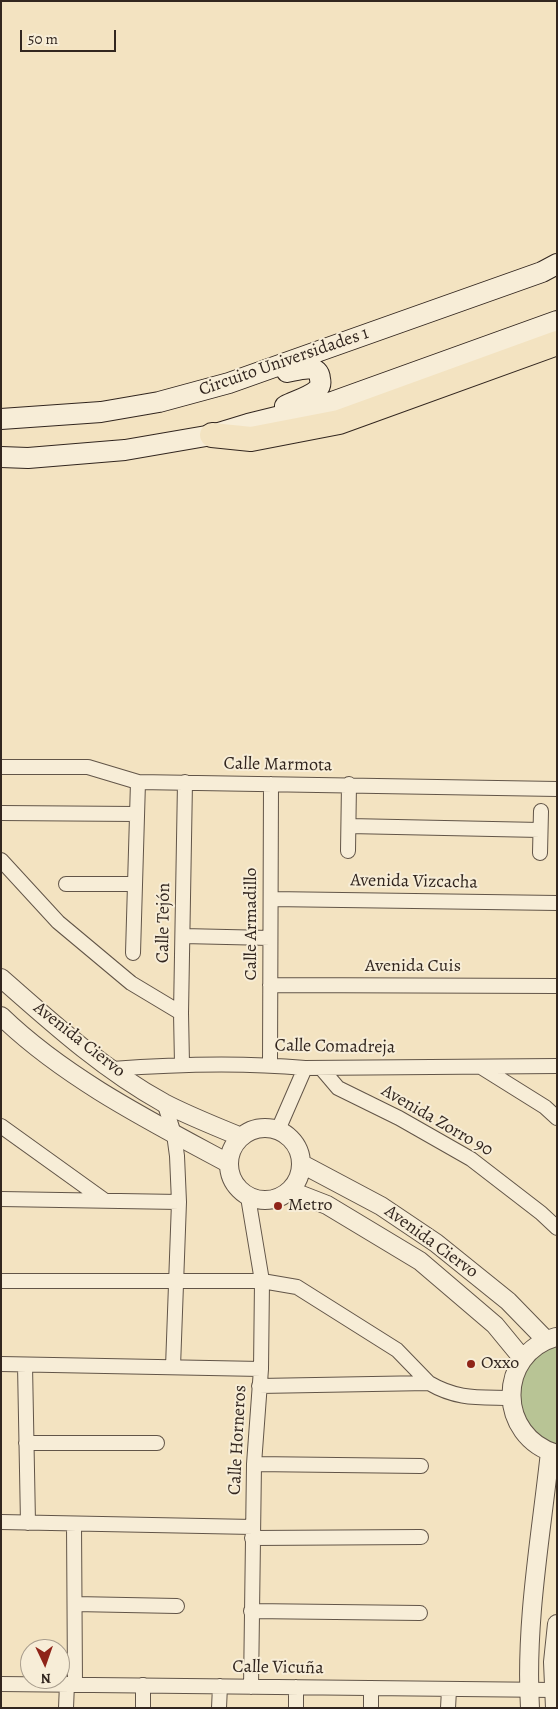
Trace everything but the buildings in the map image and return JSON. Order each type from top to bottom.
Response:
[{"type":"highway","points":[[212,434],[251,439],[339,422],[557,343]]},
{"type":"main road","name":"Circuito Universidades 1","points":[[1,419],[102,412],[159,402],[229,383],[542,272],[557,264]]},
{"type":"main road","points":[[1,457],[28,458],[125,450],[212,434],[321,406],[557,321]]},
{"type":"main road","points":[[229,383],[310,368],[316,369],[319,374],[320,386],[316,391],[248,424]]},
{"type":"street","name":"Calle Marmota","points":[[1,767],[88,767],[138,782],[349,784],[557,790]]},
{"type":"street","points":[[133,953],[138,782]]},
{"type":"street","name":"Calle Tejón","points":[[182,1064],[181,1013],[185,782]]},
{"type":"street","name":"Calle Armadillo","points":[[270,1065],[271,784]]},
{"type":"street","points":[[348,851],[349,784]]},
{"type":"street","points":[[540,853],[541,810]]},
{"type":"street","points":[[1,813],[136,814]]},
{"type":"street","points":[[349,826],[540,830]]},
{"type":"street","points":[[1,860],[58,922],[131,983],[181,1013]]},
{"type":"street","points":[[66,884],[135,884]]},
{"type":"street","name":"Avenida Vizcacha","points":[[270,899],[557,903]]},
{"type":"street","points":[[183,936],[270,938]]},
{"type":"street","name":"Avenida Ciervo","points":[[1,978],[67,1035],[112,1069],[164,1102],[241,1137]]},
{"type":"street","name":"Avenida Cuis","points":[[270,985],[557,986]]},
{"type":"street","name":"Avenida Ciervo","points":[[1,1016],[53,1058],[99,1090],[228,1163]]},
{"type":"street","name":"Calle Comadreja","points":[[112,1069],[182,1064],[270,1065],[305,1068],[557,1066]]},
{"type":"street","points":[[481,1067],[545,1107],[557,1118]]},
{"type":"street","points":[[278,1130],[305,1068]]},
{"type":"street","name":"Avenida Zorro 90","points":[[321,1068],[338,1088],[400,1118],[471,1159],[541,1212],[557,1228]]},
{"type":"street","points":[[164,1102],[174,1134],[179,1202],[173,1368]]},
{"type":"street","points":[[1,1126],[104,1200]]},
{"type":"street","points":[[265,1128],[278,1130],[290,1137],[299,1149],[302,1164],[299,1178],[291,1191],[281,1198],[269,1201],[248,1197],[236,1187],[230,1175],[228,1163],[232,1148],[241,1137],[252,1130],[265,1128]]},
{"type":"street","name":"Avenida Ciervo","points":[[302,1164],[381,1206],[436,1244],[508,1301],[551,1339]]},
{"type":"street","name":"Avenida Ciervo","points":[[291,1191],[327,1206],[420,1260],[495,1325],[523,1359]]},
{"type":"street","name":"Calle Horneros","points":[[248,1197],[262,1281],[261,1369],[254,1464],[250,1686]]},
{"type":"street","points":[[1,1199],[179,1202]]},
{"type":"street","points":[[420,1260],[436,1244]]},
{"type":"street","points":[[1,1281],[262,1281],[297,1287],[397,1350],[429,1384],[458,1396],[511,1398]]},
{"type":"street","points":[[530,1708],[531,1616],[553,1453],[535,1444],[523,1432],[514,1416],[511,1398],[513,1378],[523,1359],[533,1348],[551,1339]]},
{"type":"street","points":[[1,1364],[261,1369]]},
{"type":"street","points":[[25,1365],[28,1523]]},
{"type":"street","points":[[259,1386],[429,1384]]},
{"type":"street","points":[[26,1442],[157,1443]]},
{"type":"street","points":[[254,1464],[421,1466]]},
{"type":"street","points":[[1,1522],[421,1537]]},
{"type":"street","points":[[66,1708],[71,1684],[75,1604],[74,1524]]},
{"type":"street","points":[[75,1604],[177,1606]]},
{"type":"street","points":[[251,1611],[420,1613]]},
{"type":"street","points":[[555,1708],[557,1624]]},
{"type":"street","name":"Calle Vicuña","points":[[1,1684],[554,1690]]},
{"type":"street","points":[[143,1685],[143,1708]]},
{"type":"street","points":[[220,1686],[220,1708]]},
{"type":"street","points":[[296,1687],[296,1708]]},
{"type":"street","points":[[371,1688],[371,1708]]},
{"type":"street","points":[[448,1708],[449,1690]]},
{"type":"green space","points":[[557,1339],[557,1453],[523,1431],[511,1398],[523,1359]]},
{"type":"place","name":"Metro","points":[[278,1206]]},
{"type":"place","name":"Oxxo","points":[[471,1364]]}]
